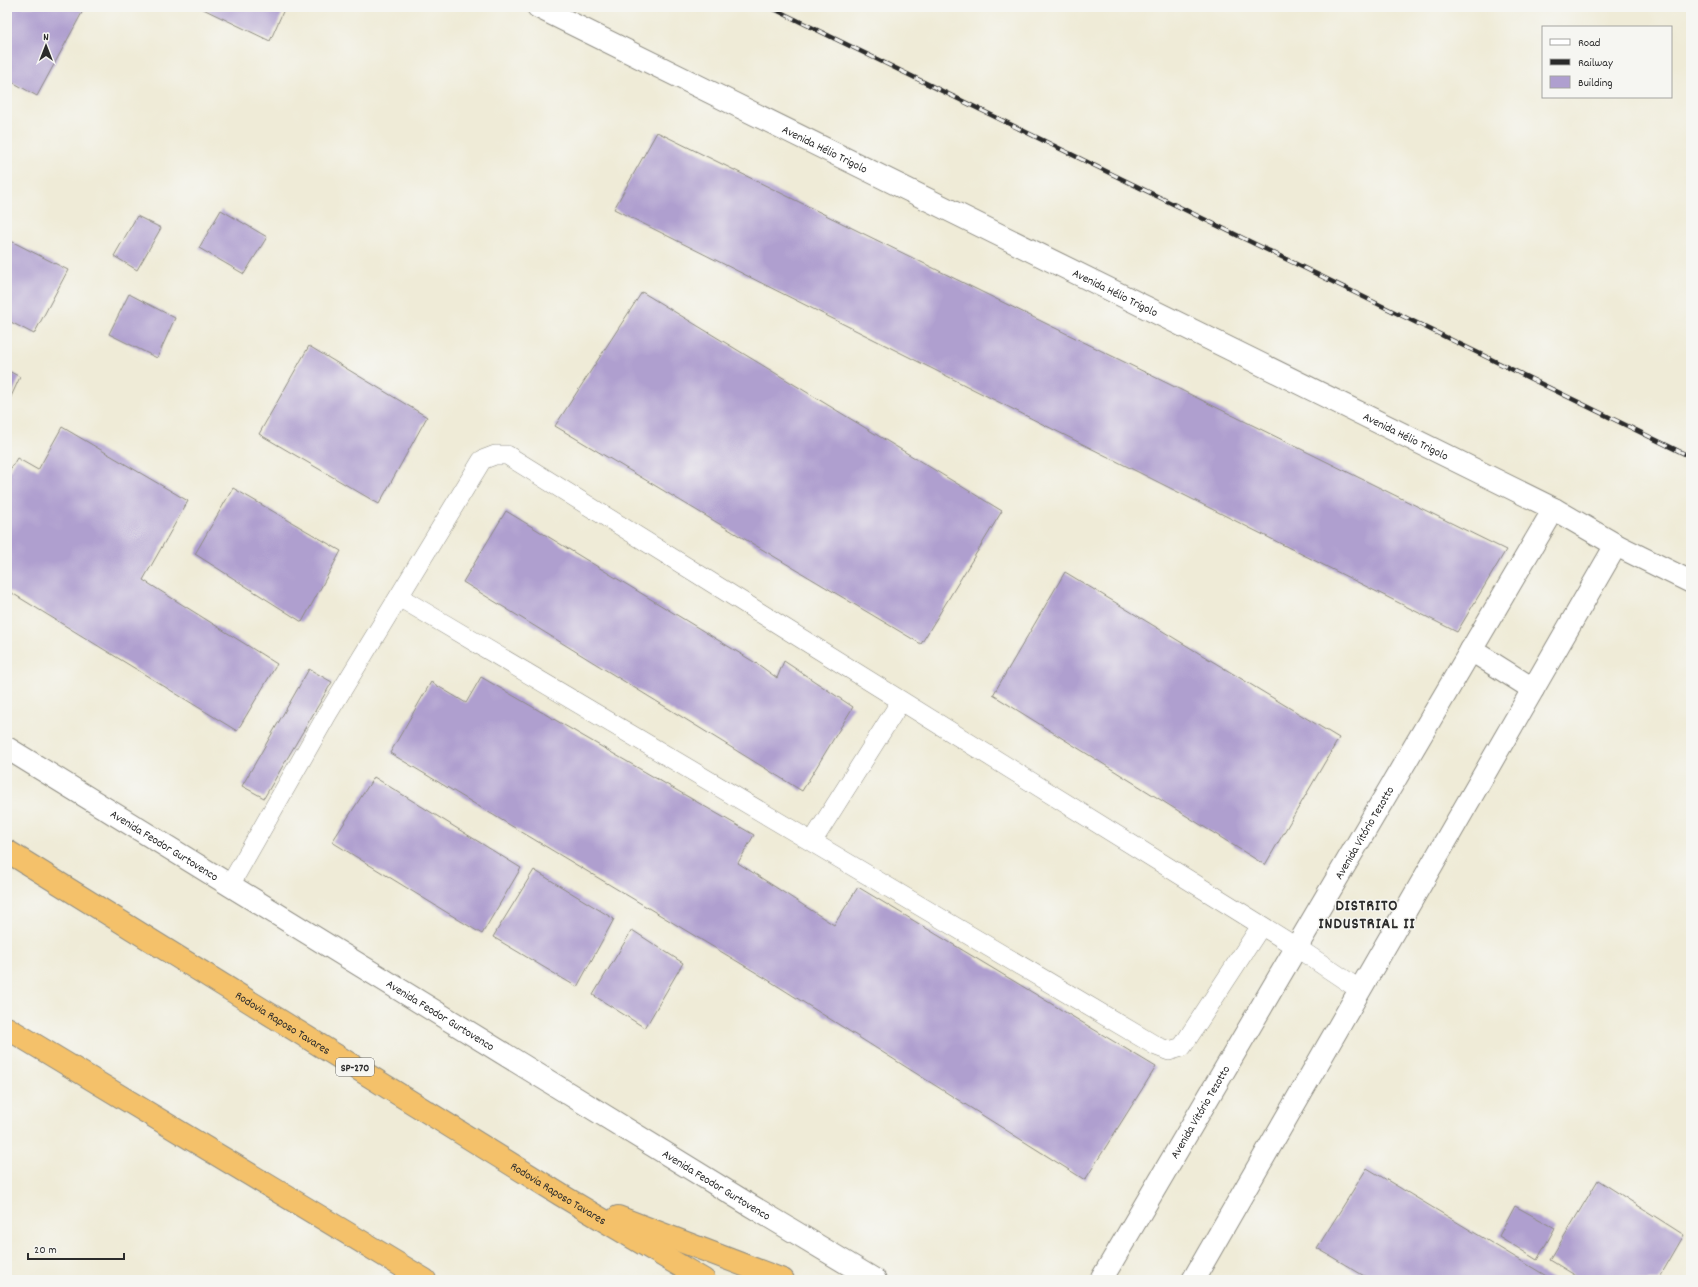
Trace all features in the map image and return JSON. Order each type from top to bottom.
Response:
[{"type":"highway","name":"Rodovia Raposo Tavares","points":[[7,851],[561,1195],[704,1280]]},
{"type":"highway","points":[[7,1028],[425,1280]]},
{"type":"highway","points":[[561,1195],[783,1280]]},
{"type":"street","name":"Avenida Hélio Trigolo","points":[[538,7],[1554,509],[1616,545],[1691,582]]},
{"type":"street","name":"Avenida Vitório Tezotto","points":[[1101,1280],[1554,509]]},
{"type":"street","points":[[1193,1280],[1616,545]]},
{"type":"street","points":[[1471,650],[1533,689]]},
{"type":"street","name":"Avenida Feodor Gurtovenco","points":[[7,748],[748,1204],[875,1280]]},
{"type":"lane","points":[[230,885],[328,713],[482,460],[495,455],[507,455],[1261,926],[1360,990]]},
{"type":"lane","points":[[398,597],[1156,1046],[1169,1051],[1182,1047],[1261,926]]},
{"type":"lane","points":[[812,842],[901,701]]},
{"type":"building","points":[[7,7],[85,7],[37,96],[7,79]]},
{"type":"building","points":[[199,7],[285,7],[270,41]]},
{"type":"building","points":[[657,132],[1506,550],[1457,632],[614,209]]},
{"type":"building","points":[[221,210],[267,237],[244,274],[199,248]]},
{"type":"building","points":[[137,216],[161,228],[137,270],[114,256]]},
{"type":"building","points":[[7,239],[68,270],[34,334],[7,320]]},
{"type":"building","points":[[642,292],[1002,511],[921,644],[555,426]]},
{"type":"building","points":[[129,294],[175,318],[157,358],[109,334]]},
{"type":"building","points":[[309,346],[427,417],[379,504],[259,434]]},
{"type":"building","points":[[7,370],[20,377],[9,401],[7,400]]},
{"type":"building","points":[[62,427],[188,501],[143,580],[277,664],[237,731],[7,590],[7,475],[17,458],[38,470]]},
{"type":"building","points":[[233,488],[341,551],[302,622],[195,554]]},
{"type":"building","points":[[506,511],[759,665],[777,678],[784,661],[853,707],[802,791],[463,582]]},
{"type":"building","points":[[1065,572],[1339,738],[1265,865],[993,695]]},
{"type":"building","points":[[309,669],[332,682],[264,798],[242,786]]},
{"type":"building","points":[[481,677],[754,835],[738,863],[834,925],[858,887],[1156,1067],[1085,1180],[765,978],[390,753],[431,682],[466,703]]},
{"type":"building","points":[[374,777],[521,868],[482,934],[332,842]]},
{"type":"building","points":[[534,870],[614,919],[577,987],[493,937]]},
{"type":"building","points":[[632,930],[683,963],[645,1028],[593,995]]},
{"type":"building","points":[[1367,1168],[1553,1280],[1371,1280],[1317,1248]]},
{"type":"building","points":[[1598,1180],[1684,1235],[1658,1280],[1583,1280],[1550,1260]]},
{"type":"building","points":[[1515,1206],[1555,1228],[1537,1260],[1499,1236]]},
{"type":"railway","points":[[770,7],[1691,457]]},
{"type":"district","name":"DISTRITO INDUSTRIAL II","points":[[1367,913]]}]
